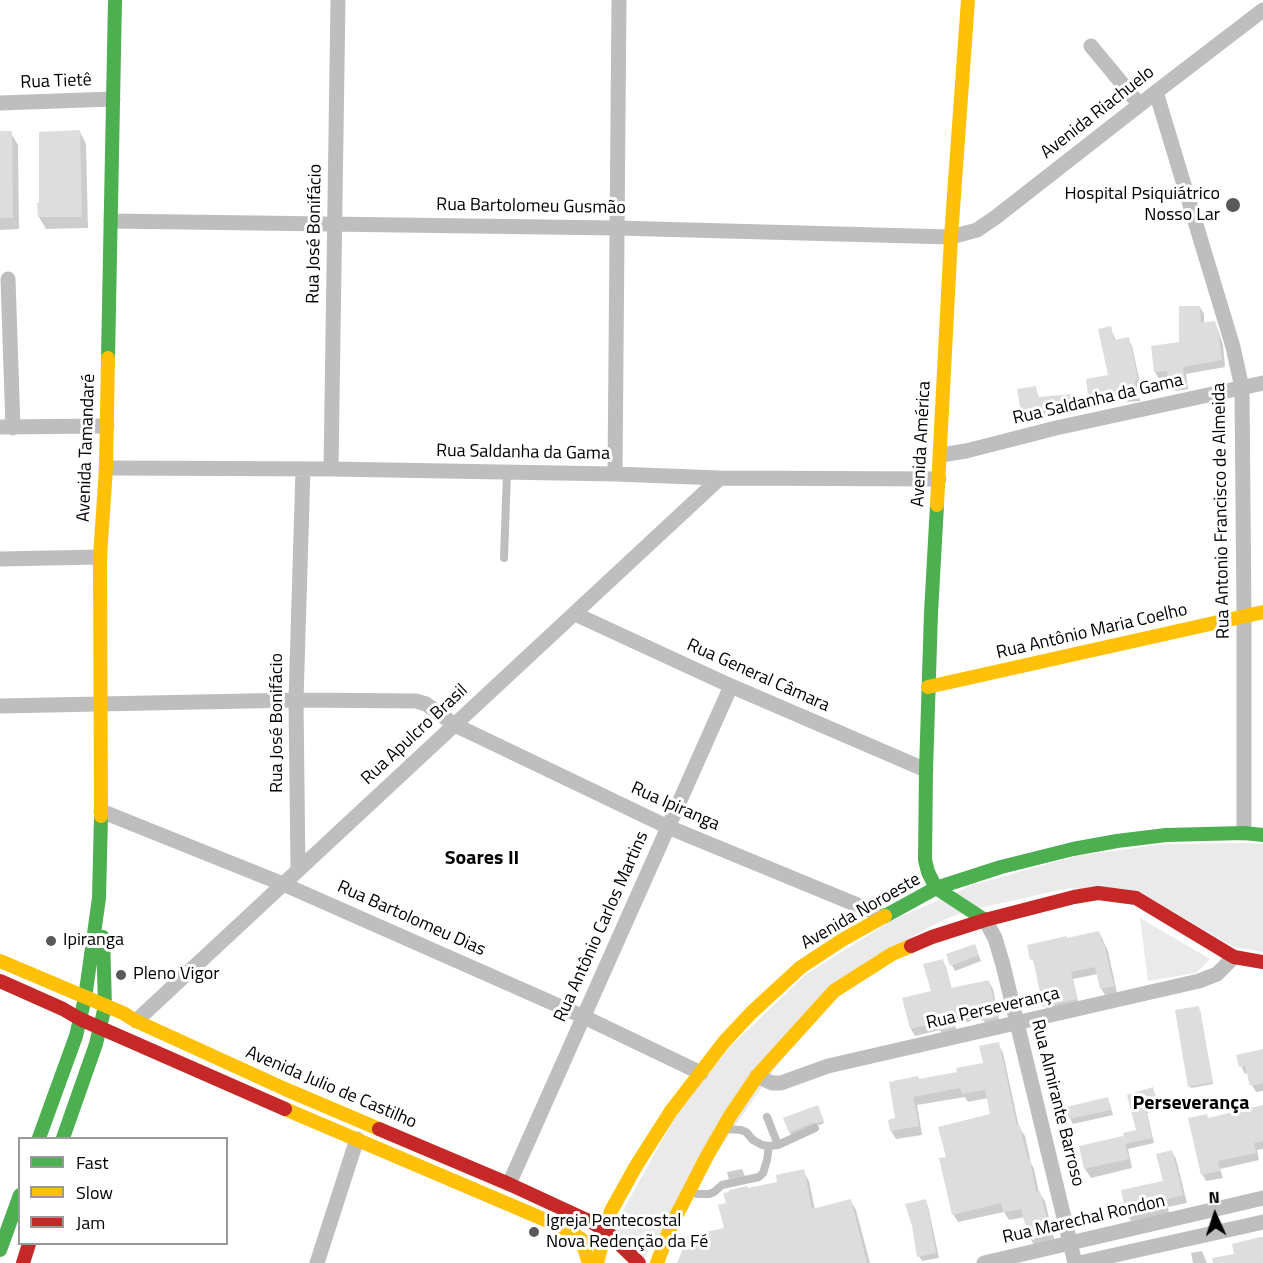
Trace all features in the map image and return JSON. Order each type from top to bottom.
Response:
[{"type":"main road","name":"Avenida Tamandaré","points":[[71,1049],[85,998],[99,898],[100,557],[106,468],[115,0]]},
{"type":"main road","name":"Avenida América","points":[[936,888],[925,860],[928,687],[951,237],[968,0]]},
{"type":"main road","name":"Rua Antônio Maria Coelho","points":[[928,687],[1263,612]]},
{"type":"main road","name":"Avenida Noroeste","points":[[597,1263],[611,1211],[671,1111],[724,1042],[751,1013],[801,967],[842,940],[936,888],[1001,867],[1095,845],[1166,835],[1244,833],[1263,835]]},
{"type":"main road","points":[[936,888],[985,920]]},
{"type":"main road","points":[[657,1263],[671,1226],[689,1191],[723,1129],[757,1076],[834,991],[892,954],[932,937],[985,920],[1098,893],[1136,898],[1234,957],[1263,962]]},
{"type":"main road","name":"Avenida Tamandaré","points":[[63,1137],[100,1028],[105,1006],[104,942],[99,898]]},
{"type":"main road","name":"Avenida Julio de Castilho","points":[[0,961],[123,1013],[285,1089],[509,1184],[605,1230],[639,1263]]},
{"type":"main road","name":"Avenida Julio de Castilho","points":[[0,981],[236,1088],[562,1227],[581,1239],[589,1263]]},
{"type":"main road","points":[[39,1137],[71,1049]]},
{"type":"main road","points":[[46,1137],[72,1067],[71,1049]]},
{"type":"main road","points":[[0,1250],[18,1200]]},
{"type":"main road","points":[[23,1263],[29,1245]]},
{"type":"main road","points":[[0,1261],[9,1263]]},
{"type":"street","name":"Rua José Bonifácio","points":[[331,469],[338,0]]},
{"type":"street","points":[[615,474],[619,0]]},
{"type":"street","name":"Avenida Riachuelo","points":[[951,237],[977,230],[996,218],[1139,104],[1263,10]]},
{"type":"street","points":[[1091,46],[1139,104]]},
{"type":"street","name":"Rua Antonio Francisco de Almeida","points":[[1156,92],[1233,347],[1242,388],[1244,833]]},
{"type":"street","name":"Rua Tietê","points":[[0,103],[113,99]]},
{"type":"street","name":"Rua Bartolomeu Gusmão","points":[[111,221],[616,228],[951,237]]},
{"type":"street","points":[[8,279],[7,428],[107,426]]},
{"type":"street","name":"Rua Saldanha da Gama","points":[[941,454],[966,451],[1056,428],[1263,383]]},
{"type":"street","name":"Rua Saldanha da Gama","points":[[106,468],[331,469],[720,478],[939,479]]},
{"type":"street","name":"Rua José Bonifácio","points":[[297,870],[296,700],[303,469]]},
{"type":"street","name":"Rua Apulcro Brasil","points":[[136,1021],[720,478]]},
{"type":"street","points":[[0,559],[100,557]]},
{"type":"street","name":"Rua General Câmara","points":[[575,614],[731,686],[926,770]]},
{"type":"street","name":"Rua Antônio Carlos Martins","points":[[509,1184],[731,686]]},
{"type":"street","name":"Rua Ipiranga","points":[[0,706],[296,700],[416,701],[426,704],[454,725],[668,827],[884,916]]},
{"type":"street","name":"Rua Bartolomeu Dias","points":[[101,811],[283,884],[584,1017],[701,1073]]},
{"type":"street","name":"Rua Almirante Barroso","points":[[985,920],[995,938],[1018,1023],[1077,1263]]},
{"type":"street","name":"Rua Perseverança","points":[[757,1076],[772,1083],[781,1083],[828,1066],[1199,981],[1217,974],[1234,957]]},
{"type":"street","points":[[318,1263],[357,1139]]},
{"type":"street","name":"Rua Marechal Rondon","points":[[984,1263],[1263,1198]]},
{"type":"street","points":[[1077,1263],[1263,1222]]},
{"type":"lane","points":[[504,558],[507,472]]},
{"type":"lane","points":[[767,1117],[778,1145]]},
{"type":"lane","points":[[723,1129],[741,1130],[753,1140],[769,1146],[778,1145],[815,1128]]},
{"type":"lane","points":[[689,1191],[693,1194],[709,1194],[722,1185],[759,1177],[763,1173],[769,1146]]},
{"type":"shaded area","points":[[1166,844],[1263,844],[1263,952],[1234,947],[1141,893],[1069,888],[979,908],[948,918],[924,930],[831,987],[644,1258],[613,1233],[621,1214],[679,1110],[730,1047],[805,975],[891,921],[973,885],[1076,856]]},
{"type":"shaded area","points":[[1140,918],[1210,959],[1196,973],[1148,981]]},
{"type":"building","points":[[80,130],[82,217],[38,217],[39,132]]},
{"type":"building","points":[[0,131],[12,131],[13,218],[0,218]]},
{"type":"building","points":[[1179,306],[1200,306],[1201,323],[1215,321],[1220,338],[1222,360],[1183,367],[1185,382],[1169,385],[1167,371],[1154,372],[1151,346],[1179,342]]},
{"type":"building","points":[[1111,326],[1114,340],[1129,337],[1138,380],[1135,380],[1136,393],[1121,395],[1121,391],[1088,396],[1086,379],[1108,375],[1098,329]]},
{"type":"building","points":[[1036,386],[1038,397],[1073,394],[1075,408],[1040,411],[1041,415],[1022,418],[1017,389]]},
{"type":"building","points":[[1099,931],[1114,986],[1100,989],[1095,967],[1071,972],[1077,999],[1043,1007],[1033,959],[1030,960],[1027,945]]},
{"type":"building","points":[[975,944],[979,955],[950,966],[946,954]]},
{"type":"building","points":[[943,959],[951,988],[989,980],[997,1017],[982,1021],[980,1012],[952,1017],[955,1027],[939,1031],[937,1023],[910,1029],[902,998],[931,991],[923,964]]},
{"type":"building","points":[[1199,1006],[1213,1082],[1188,1087],[1175,1010]]},
{"type":"building","points":[[999,1042],[1017,1126],[1020,1126],[1028,1160],[1030,1159],[1036,1192],[1040,1191],[1051,1234],[1029,1240],[1021,1209],[1003,1212],[1001,1203],[952,1215],[939,1158],[946,1157],[938,1127],[990,1114],[985,1090],[962,1094],[960,1088],[913,1097],[919,1126],[890,1131],[888,1120],[895,1118],[889,1082],[957,1072],[956,1068],[983,1063],[979,1046]]},
{"type":"building","points":[[1263,1049],[1263,1083],[1250,1086],[1245,1066],[1239,1067],[1236,1055]]},
{"type":"building","points":[[1153,1087],[1158,1105],[1145,1108],[1152,1138],[1125,1144],[1123,1133],[1136,1130],[1127,1095]]},
{"type":"building","points":[[1108,1097],[1111,1110],[1069,1119],[1066,1107]]},
{"type":"building","points":[[818,1105],[824,1121],[812,1123],[789,1133],[783,1118]]},
{"type":"building","points":[[1263,1105],[1263,1141],[1254,1143],[1256,1153],[1218,1161],[1220,1171],[1201,1175],[1188,1118],[1207,1114],[1208,1118]]},
{"type":"building","points":[[1123,1136],[1129,1159],[1084,1169],[1079,1146]]},
{"type":"building","points":[[1172,1150],[1183,1195],[1165,1200],[1166,1205],[1126,1214],[1121,1190],[1163,1181],[1156,1154]]},
{"type":"building","points":[[804,1169],[812,1209],[851,1199],[867,1263],[677,1263],[688,1236],[724,1228],[718,1205],[726,1203],[723,1193],[747,1186],[748,1188],[777,1182],[776,1175]]},
{"type":"building","points":[[926,1199],[936,1253],[917,1257],[912,1226],[905,1204]]},
{"type":"building","points":[[1263,1237],[1263,1263],[1213,1263],[1212,1258],[1234,1254],[1232,1244]]},
{"type":"traffic: fast","points":[[108,358],[115,0]]},
{"type":"traffic: fast","points":[[937,505],[931,613],[925,860],[936,888],[985,920]]},
{"type":"traffic: fast","points":[[39,1137],[76,1036],[85,998],[99,898],[101,816]]},
{"type":"traffic: fast","points":[[885,916],[936,888],[1001,867],[1073,849],[1166,835],[1244,833],[1263,835]]},
{"type":"traffic: fast","points":[[63,1137],[96,1044],[105,1006],[103,937]]},
{"type":"traffic: fast","points":[[0,1250],[18,1200]]},
{"type":"traffic: slow","points":[[937,505],[951,237],[968,0]]},
{"type":"traffic: slow","points":[[101,816],[100,557],[106,468],[108,358]]},
{"type":"traffic: slow","points":[[928,687],[1263,612]]},
{"type":"traffic: slow","points":[[597,1263],[611,1211],[636,1166],[671,1111],[724,1042],[751,1013],[801,967],[842,940],[885,916]]},
{"type":"traffic: slow","points":[[657,1263],[671,1226],[707,1156],[757,1076],[834,991],[892,954],[911,946]]},
{"type":"traffic: slow","points":[[0,961],[123,1013],[285,1089],[379,1129]]},
{"type":"traffic: slow","points":[[285,1109],[562,1227],[581,1239],[589,1263]]},
{"type":"traffic: jam","points":[[911,946],[985,920],[1098,893],[1136,898],[1234,957],[1263,962]]},
{"type":"traffic: jam","points":[[0,981],[80,1019],[285,1109]]},
{"type":"traffic: jam","points":[[379,1129],[589,1221],[605,1230],[639,1263]]},
{"type":"traffic: jam","points":[[23,1263],[29,1245]]},
{"type":"place","name":"Hospital Psiquiátrico Nosso Lar","points":[[1233,205]]},
{"type":"place","name":"Ipiranga","points":[[51,941]]},
{"type":"place","name":"Pleno Vigor","points":[[121,975]]},
{"type":"place","name":"Igreja Pentecostal Nova Redenção da Fé","points":[[534,1232]]},
{"type":"district","name":"Soares II","points":[[482,859]]},
{"type":"district","name":"Perseverança","points":[[1191,1104]]}]
